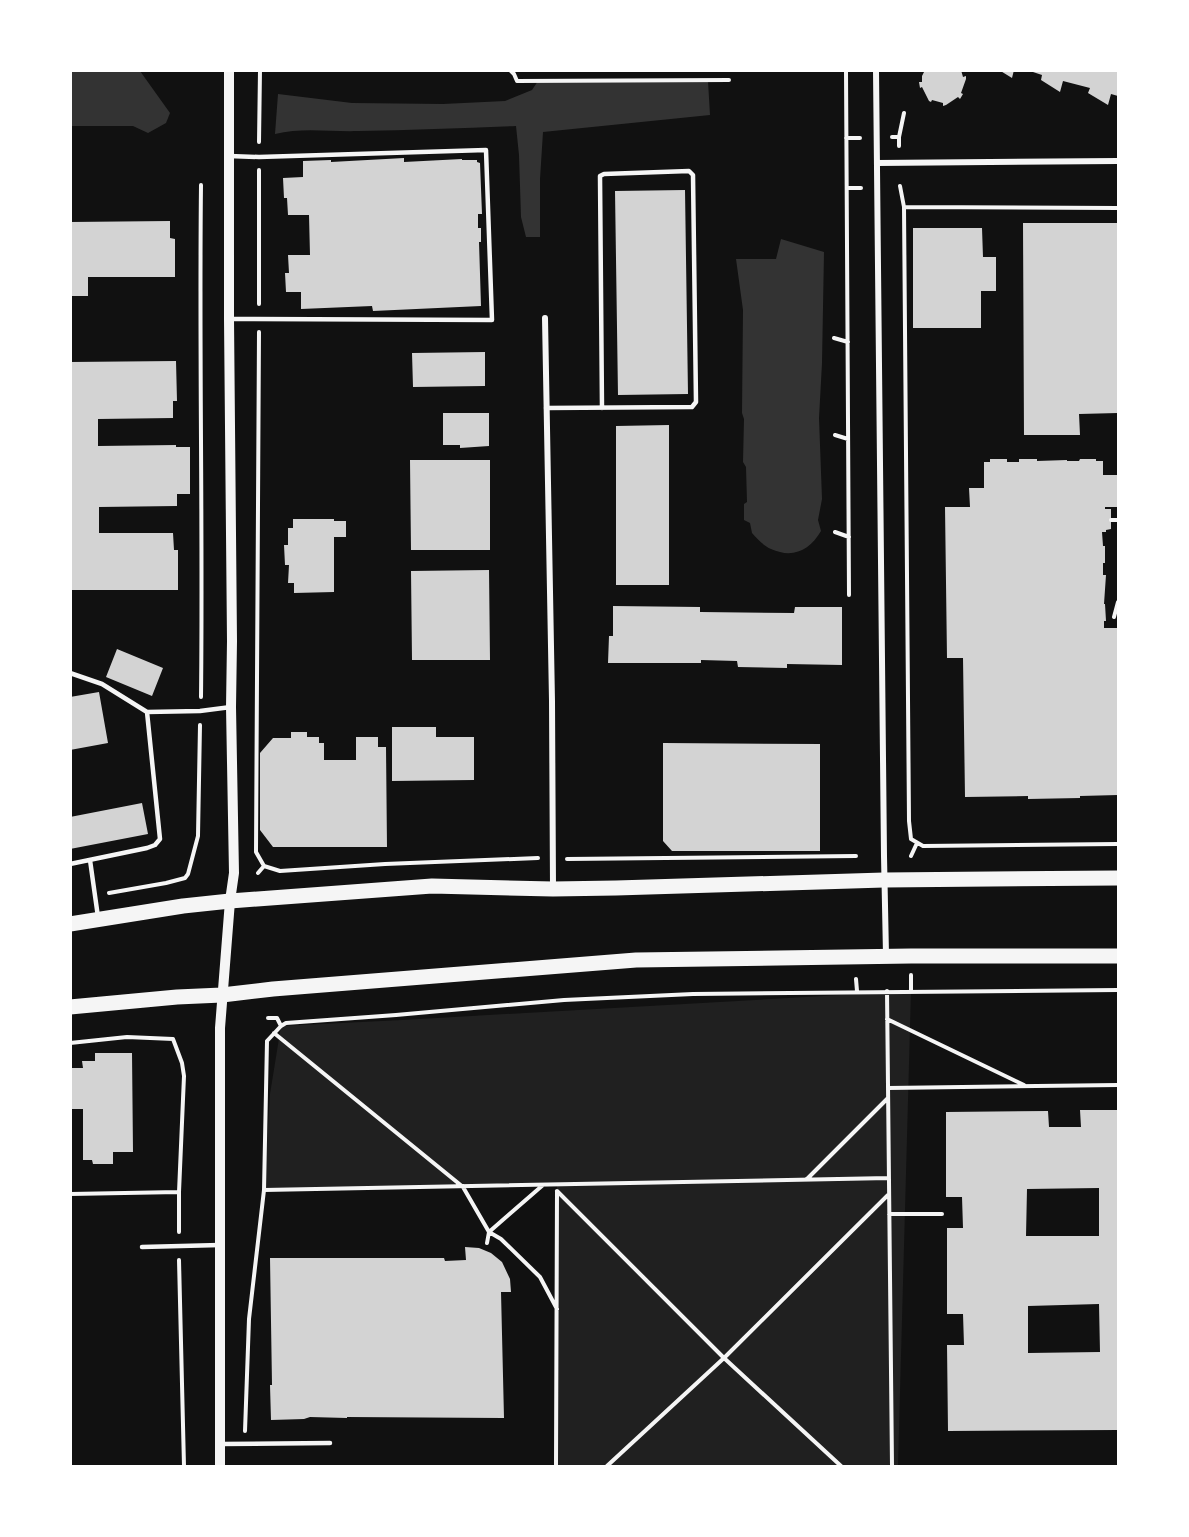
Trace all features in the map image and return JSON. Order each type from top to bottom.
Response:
[{"type":"main road","points":[[70,924],[230,901],[432,886],[553,889],[884,880],[1119,878]]},
{"type":"main road","points":[[70,1007],[636,960],[1119,956]]},
{"type":"street","points":[[220,1467],[220,1028],[234,873],[231,707],[229,70]]},
{"type":"street","points":[[876,70],[886,958]]},
{"type":"street","points":[[877,162],[1119,161]]},
{"type":"street","points":[[545,318],[553,889]]},
{"type":"lane","points":[[229,156],[486,150],[492,320],[229,319]]},
{"type":"lane","points":[[546,408],[602,408],[692,407],[696,402],[693,175],[689,171],[600,176],[602,408]]},
{"type":"lane","points":[[70,673],[102,684],[147,712],[200,711],[231,707]]},
{"type":"lane","points":[[70,864],[147,848],[160,839],[147,712]]},
{"type":"lane","points":[[90,860],[98,920]]},
{"type":"lane","points":[[142,1246],[220,1245]]},
{"type":"lane","points":[[220,1444],[330,1443]]},
{"type":"path","points":[[260,70],[255,852],[264,866],[280,871],[526,858],[856,856]]},
{"type":"path","points":[[510,70],[517,81],[729,80]]},
{"type":"path","points":[[846,70],[849,595]]},
{"type":"path","points":[[898,137],[904,113]]},
{"type":"path","points":[[96,896],[185,878],[198,836],[202,604],[201,185]]},
{"type":"path","points":[[900,186],[904,207],[909,821],[911,839],[923,846],[1119,844]]},
{"type":"path","points":[[904,207],[1119,208]]},
{"type":"path","points":[[834,338],[848,342]]},
{"type":"path","points":[[835,435],[848,439]]},
{"type":"path","points":[[1111,520],[1119,520]]},
{"type":"path","points":[[835,532],[849,537]]},
{"type":"path","points":[[1114,617],[1119,602]]},
{"type":"path","points":[[911,856],[917,843]]},
{"type":"path","points":[[258,873],[264,866]]},
{"type":"path","points":[[911,969],[911,991]]},
{"type":"path","points":[[856,979],[857,991]]},
{"type":"path","points":[[245,1444],[249,1319],[264,1190],[267,1041],[286,1023],[564,1000],[693,994],[1119,990]]},
{"type":"path","points":[[887,991],[892,1467]]},
{"type":"path","points":[[276,1010],[281,1026]]},
{"type":"path","points":[[268,1018],[277,1018]]},
{"type":"path","points":[[887,1019],[1027,1086]]},
{"type":"path","points":[[274,1034],[463,1187],[489,1232],[501,1239],[540,1278],[556,1309]]},
{"type":"path","points":[[70,1043],[127,1037],[172,1039],[182,1063],[184,1076],[178,1246],[184,1467]]},
{"type":"path","points":[[888,1088],[1119,1085]]},
{"type":"path","points":[[806,1180],[888,1098]]},
{"type":"path","points":[[264,1190],[889,1178]]},
{"type":"path","points":[[487,1243],[489,1232],[543,1185]]},
{"type":"path","points":[[556,1467],[557,1185]]},
{"type":"path","points":[[557,1191],[724,1358],[841,1467]]},
{"type":"path","points":[[70,1194],[179,1192]]},
{"type":"path","points":[[607,1467],[724,1358],[889,1195]]},
{"type":"path","points":[[889,1214],[942,1214]]},
{"type":"shaded area","points":[[70,71],[140,71],[170,113],[166,123],[148,133],[133,126],[71,126]]},
{"type":"shaded area","points":[[538,81],[708,81],[710,115],[543,132],[540,237],[526,237],[521,217],[516,126],[358,131],[306,130],[275,134],[278,94],[352,103],[443,104],[505,101],[532,90]]},
{"type":"shaded area","points":[[781,239],[824,252],[819,418],[822,499],[818,520],[821,531],[806,548],[794,553],[779,552],[763,544],[752,533],[750,523],[744,520],[744,504],[747,502],[746,467],[743,462],[743,310],[736,259],[776,259]]},
{"type":"shaded area","points":[[911,991],[898,1466],[556,1466],[557,1185],[264,1190],[270,1094],[281,1026]]},
{"type":"building","points":[[925,70],[961,70],[966,79],[960,99],[958,97],[943,106],[943,103],[929,101],[922,87],[920,88],[919,82],[922,82]]},
{"type":"building","points":[[999,70],[1014,70],[1012,78]]},
{"type":"building","points":[[1027,70],[1118,70],[1118,96],[1111,94],[1108,105],[1088,93],[1090,88],[1063,81],[1060,92],[1041,80],[1042,75]]},
{"type":"building","points":[[404,158],[404,162],[462,159],[477,160],[480,163],[482,214],[478,214],[478,228],[481,228],[481,242],[479,242],[481,306],[373,311],[372,306],[301,309],[301,292],[286,292],[285,273],[289,273],[288,255],[310,255],[309,215],[288,215],[283,178],[303,177],[303,161],[331,160],[331,162]]},
{"type":"building","points":[[685,190],[688,394],[618,395],[615,191]]},
{"type":"building","points":[[170,221],[170,238],[175,239],[175,277],[88,277],[88,296],[70,296],[70,222]]},
{"type":"building","points":[[1023,223],[1118,223],[1118,413],[1079,414],[1080,435],[1024,435]]},
{"type":"building","points":[[913,228],[982,228],[983,257],[996,257],[996,291],[981,291],[981,328],[913,328]]},
{"type":"building","points":[[485,352],[485,386],[413,387],[412,353]]},
{"type":"building","points":[[176,361],[177,401],[173,401],[173,418],[98,419],[98,446],[176,445],[176,447],[190,447],[190,494],[177,494],[177,506],[99,507],[99,533],[173,533],[174,550],[178,550],[178,590],[70,590],[70,362]]},
{"type":"building","points":[[443,413],[489,413],[489,446],[460,448],[460,445],[443,445]]},
{"type":"building","points":[[669,425],[669,585],[616,585],[616,426]]},
{"type":"building","points":[[990,459],[1019,462],[1019,459],[1079,461],[1080,459],[1096,459],[1096,461],[1103,461],[1103,475],[1117,475],[1117,507],[1105,507],[1105,509],[1111,509],[1111,529],[1102,532],[1103,546],[1105,546],[1103,575],[1106,575],[1104,628],[1118,628],[1118,795],[1028,799],[1028,796],[965,797],[963,658],[947,658],[945,507],[970,507],[969,488],[984,488],[984,462],[990,462]]},
{"type":"building","points":[[410,460],[490,460],[490,550],[411,550]]},
{"type":"building","points":[[293,519],[346,521],[346,537],[334,537],[334,592],[294,593],[294,583],[288,583],[289,565],[285,565],[284,545],[288,545],[288,528],[293,528]]},
{"type":"building","points":[[489,570],[490,660],[412,660],[411,571]]},
{"type":"building","points":[[613,606],[700,607],[700,612],[794,613],[795,607],[842,607],[842,665],[787,664],[787,668],[738,667],[737,661],[701,660],[701,663],[608,663],[609,636],[613,636]]},
{"type":"building","points":[[117,649],[163,668],[152,696],[106,677]]},
{"type":"building","points":[[99,692],[108,743],[70,750],[70,697]]},
{"type":"building","points":[[392,727],[436,727],[436,737],[474,737],[474,780],[392,781]]},
{"type":"building","points":[[291,732],[307,732],[307,737],[319,737],[319,743],[324,743],[324,760],[356,760],[356,737],[378,737],[378,747],[386,747],[387,847],[273,847],[260,830],[260,753],[273,738],[291,738]]},
{"type":"building","points":[[663,743],[820,744],[820,851],[672,851],[663,841]]},
{"type":"building","points":[[142,803],[148,834],[70,849],[70,817]]},
{"type":"building","points":[[95,1053],[132,1053],[133,1152],[113,1152],[113,1164],[93,1164],[92,1160],[83,1160],[83,1109],[70,1109],[70,1068],[83,1068],[82,1061],[95,1061]]},
{"type":"building","points":[[1080,1110],[1118,1110],[1118,1430],[948,1431],[947,1345],[964,1345],[963,1314],[947,1314],[947,1228],[963,1228],[962,1197],[946,1197],[946,1112],[1048,1111],[1049,1127],[1081,1127]],"holes":[[[1099,1188],[1099,1236],[1026,1236],[1027,1189]],[[1099,1304],[1100,1352],[1028,1353],[1028,1306]]]},
{"type":"building","points":[[465,1247],[479,1248],[491,1253],[502,1262],[510,1279],[511,1292],[501,1292],[504,1418],[310,1417],[271,1420],[270,1258],[466,1260]]}]
